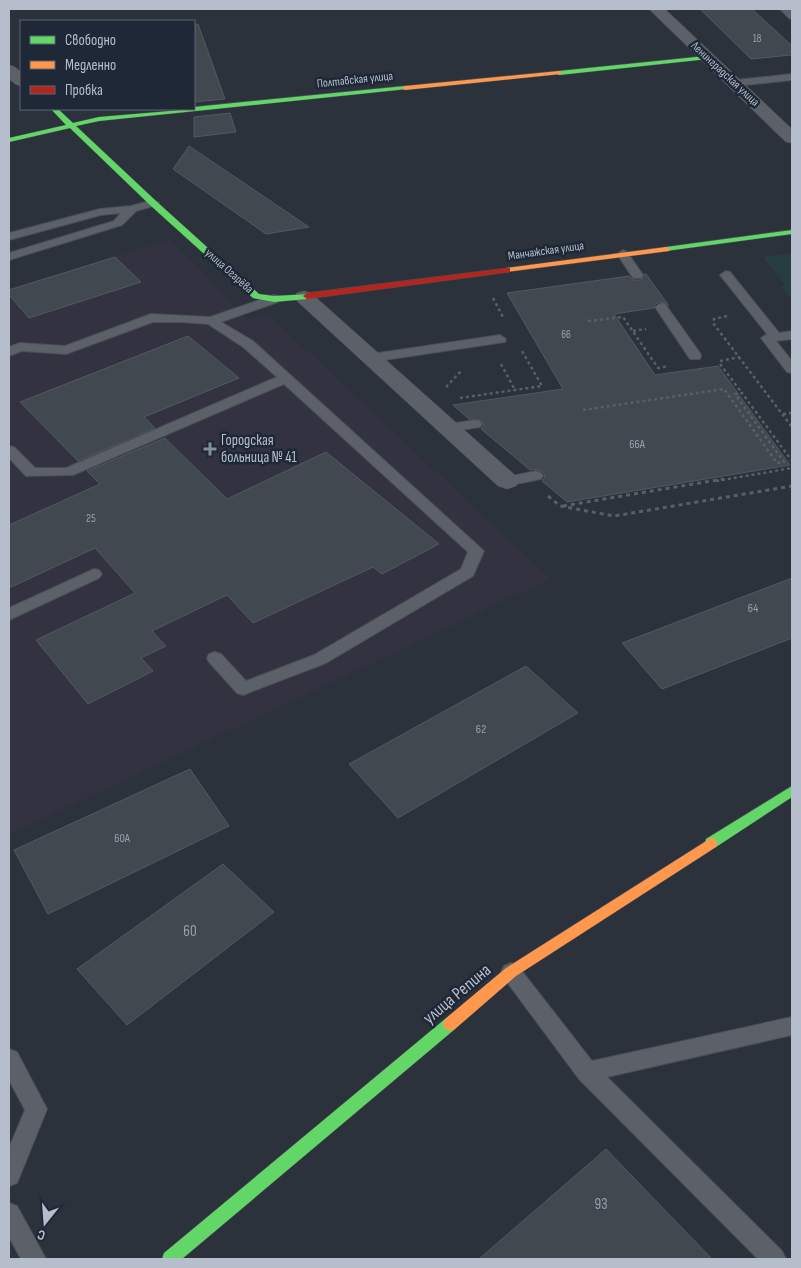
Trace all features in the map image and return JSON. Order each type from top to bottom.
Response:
[{"type":"street","name":"Ленинградская улица","points":[[657,9],[706,58],[736,83],[792,138]]},
{"type":"street","name":"Полтавская улица","points":[[9,140],[71,124],[706,58]]},
{"type":"street","points":[[9,70],[20,79]]},
{"type":"street","name":"улица Огарёва","points":[[55,110],[153,203],[256,296],[274,299],[304,297]]},
{"type":"street","name":"Манчажская улица","points":[[304,297],[792,232]]},
{"type":"street","points":[[304,297],[507,481]]},
{"type":"street","name":"улица Репина","points":[[170,1259],[511,972],[792,792]]},
{"type":"lane","points":[[784,9],[792,16]]},
{"type":"lane","points":[[736,83],[792,77]]},
{"type":"lane","points":[[9,237],[100,212],[132,209],[153,203]]},
{"type":"lane","points":[[9,258],[118,224],[132,209]]},
{"type":"lane","points":[[622,254],[638,275]]},
{"type":"lane","points":[[726,275],[776,337]]},
{"type":"lane","points":[[12,346],[66,350],[151,318],[211,321],[274,299]]},
{"type":"lane","points":[[661,307],[696,356]]},
{"type":"lane","points":[[211,321],[248,344],[476,551],[468,572],[320,659],[243,689],[215,658]]},
{"type":"lane","points":[[792,334],[768,338],[792,369]]},
{"type":"lane","points":[[371,358],[500,339]]},
{"type":"lane","points":[[9,450],[31,473],[68,472],[286,378]]},
{"type":"lane","points":[[449,428],[475,424]]},
{"type":"lane","points":[[507,481],[536,476]]},
{"type":"lane","points":[[9,614],[94,574]]},
{"type":"lane","points":[[511,972],[587,1072],[774,1259]]},
{"type":"lane","points":[[587,1072],[792,1026]]},
{"type":"lane","points":[[9,1059],[36,1109],[9,1175]]},
{"type":"lane","points":[[9,1214],[34,1259]]},
{"type":"path","points":[[718,361],[740,358]]},
{"type":"path","points":[[501,364],[515,390]]},
{"type":"path","points":[[584,410],[724,389],[777,463],[784,462],[735,394],[742,393],[792,462]]},
{"type":"path","points":[[783,414],[792,413]]},
{"type":"path","points":[[792,468],[560,506],[614,516],[792,486]]},
{"type":"shaded area","name":"Городская больница № 41","points":[[171,239],[248,319],[268,314],[551,579],[9,835],[9,288]]},
{"type":"green space","points":[[792,253],[792,300],[780,286],[786,285],[763,257]]},
{"type":"building","points":[[700,9],[752,9],[792,46],[792,55],[751,59]]},
{"type":"building","points":[[198,24],[225,99],[195,102],[195,25]]},
{"type":"building","points":[[230,113],[236,132],[194,137],[194,117]]},
{"type":"building","points":[[189,146],[309,227],[266,234],[173,169]]},
{"type":"building","points":[[115,257],[141,282],[29,318],[9,295],[9,290]]},
{"type":"building","points":[[644,274],[646,274],[669,306],[661,301],[654,305],[654,308],[614,314],[655,375],[718,366],[790,465],[567,502],[542,481],[545,477],[543,472],[537,469],[530,470],[481,429],[484,425],[482,420],[469,419],[453,405],[563,389],[507,293],[629,276],[633,280],[641,280]]},
{"type":"building","points":[[188,336],[239,378],[144,417],[155,428],[78,461],[20,402]]},
{"type":"building","points":[[165,438],[227,499],[326,452],[439,544],[382,574],[373,567],[253,623],[227,595],[152,631],[166,646],[141,658],[153,671],[88,704],[36,640],[135,593],[95,548],[9,588],[9,525],[100,484],[87,471]]},
{"type":"building","points":[[792,578],[792,638],[662,689],[622,643]]},
{"type":"building","points":[[526,666],[578,713],[398,818],[349,764]]},
{"type":"building","points":[[190,769],[229,826],[48,914],[14,850]]},
{"type":"building","points":[[223,864],[274,912],[127,1025],[77,969]]},
{"type":"building","points":[[606,1149],[712,1259],[479,1259]]},
{"type":"traffic: fast","points":[[559,73],[706,58]]},
{"type":"traffic: fast","points":[[195,109],[405,88]]},
{"type":"traffic: fast","points":[[55,110],[153,203],[256,296],[274,299],[307,296]]},
{"type":"traffic: fast","points":[[9,140],[99,119],[188,110]]},
{"type":"traffic: fast","points":[[666,249],[792,232]]},
{"type":"traffic: fast","points":[[711,843],[792,791]]},
{"type":"traffic: fast","points":[[170,1259],[450,1024]]},
{"type":"traffic: slow","points":[[405,88],[559,73]]},
{"type":"traffic: slow","points":[[507,270],[666,249]]},
{"type":"traffic: slow","points":[[450,1024],[511,972],[711,843]]},
{"type":"traffic: jam","points":[[307,296],[507,270]]},
{"type":"place","name":"Городская больница № 41","points":[[210,449]]}]
